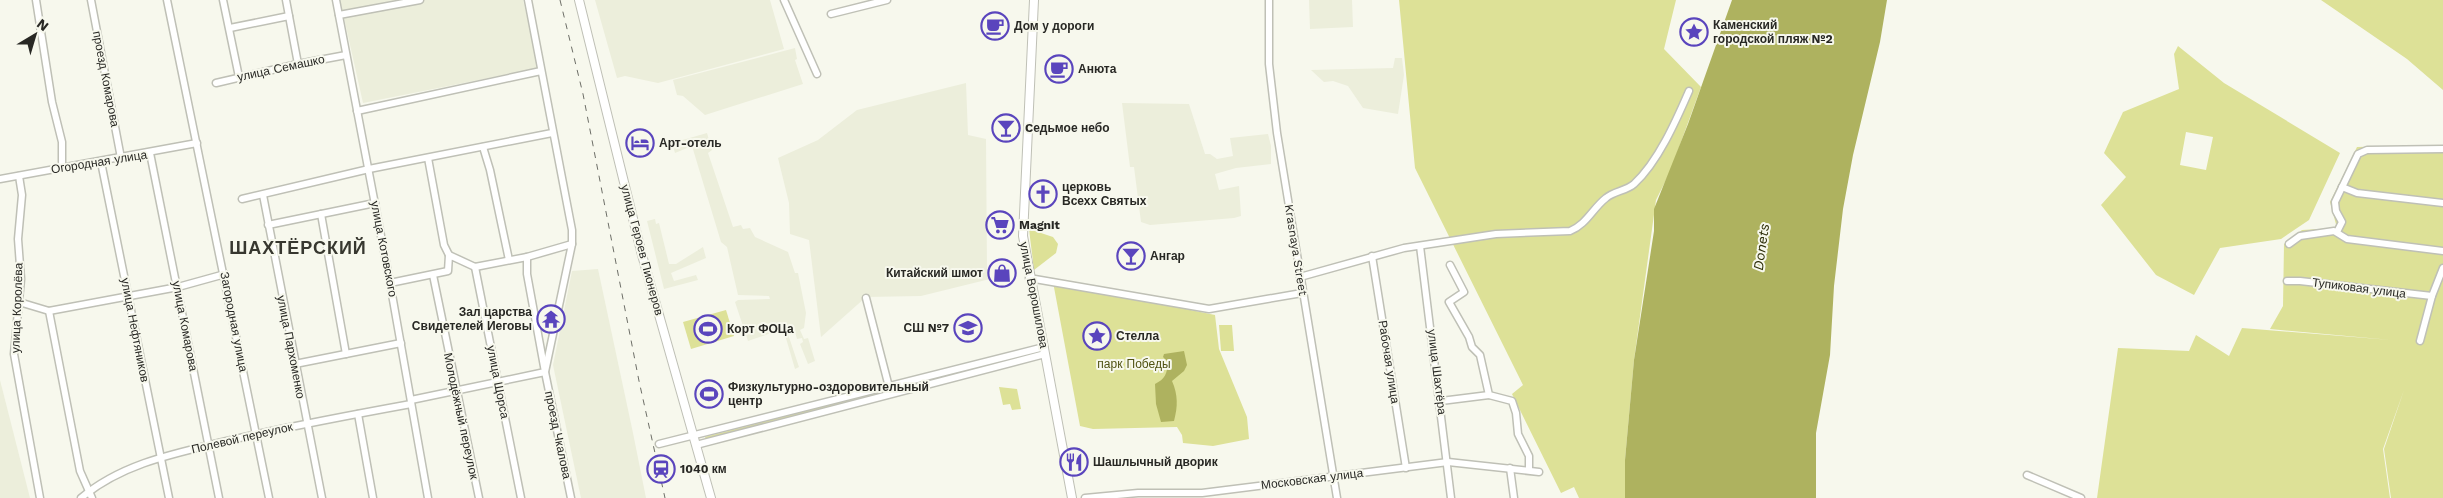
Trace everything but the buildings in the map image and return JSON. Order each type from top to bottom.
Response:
[{"type":"main road","name":"улица Героев Пионеров","points":[[579,0],[642,255],[711,498]]},
{"type":"main road","name":"улица Ворошилова","points":[[1034,0],[1023,229],[1029,278],[1072,498]]},
{"type":"street","points":[[36,0],[52,102],[62,142],[62,167]]},
{"type":"street","name":"проезд Комарова","points":[[91,0],[121,158]]},
{"type":"street","name":"Загородная улица","points":[[167,0],[225,274],[269,498]]},
{"type":"street","points":[[223,0],[239,77]]},
{"type":"street","points":[[286,0],[298,64]]},
{"type":"street","name":"улица Котовского","points":[[336,0],[369,169],[428,498]]},
{"type":"street","points":[[339,15],[420,0]]},
{"type":"street","points":[[449,255],[475,267],[527,257],[572,244],[569,212],[552,133],[528,0]]},
{"type":"street","points":[[784,0],[816,74]]},
{"type":"street","points":[[831,14],[887,0]]},
{"type":"street","name":"Krasnaya Street","points":[[1269,0],[1270,82],[1302,293],[1337,498]]},
{"type":"street","points":[[230,28],[289,16]]},
{"type":"street","name":"улица Семашко","points":[[216,83],[346,55]]},
{"type":"street","points":[[357,112],[541,71]]},
{"type":"street","points":[[1300,277],[1372,256],[1420,246],[1496,234],[1570,231],[1579,228],[1606,198],[1632,185],[1640,176],[1672,127],[1689,91]]},
{"type":"street","points":[[242,199],[369,169],[552,133]]},
{"type":"street","name":"Огородная улица","points":[[0,179],[62,167],[102,162],[198,143]]},
{"type":"street","points":[[483,148],[490,170],[509,260]]},
{"type":"street","points":[[2337,232],[2342,222],[2336,211],[2335,202],[2358,154],[2367,150],[2443,149]]},
{"type":"street","name":"улица Комарова","points":[[150,153],[219,498]]},
{"type":"street","points":[[390,283],[448,271],[449,255],[444,245],[428,158]]},
{"type":"street","name":"улица Нефтяников","points":[[102,162],[169,498]]},
{"type":"street","name":"улица Королёва","points":[[19,176],[22,194],[18,239],[21,279],[14,354],[40,498]]},
{"type":"street","points":[[2342,187],[2357,193],[2443,203]]},
{"type":"street","name":"улица Пархоменко","points":[[263,195],[306,424],[322,498]]},
{"type":"street","points":[[268,225],[375,203]]},
{"type":"street","points":[[321,214],[346,354]]},
{"type":"street","points":[[2289,244],[2300,236],[2337,232],[2347,238],[2443,251]]},
{"type":"street","name":"проезд Чкалова","points":[[545,372],[572,244]]},
{"type":"street","name":"улица Шахтёра","points":[[1420,246],[1441,401],[1451,498]]},
{"type":"street","name":"Рабочая улица","points":[[1372,256],[1406,468]]},
{"type":"street","name":"проезд Чкалова","points":[[527,257],[527,274],[571,498]]},
{"type":"street","points":[[1450,265],[1464,292],[1449,302],[1469,337],[1472,347],[1480,355],[1489,395]]},
{"type":"street","name":"улица Щорса","points":[[475,267],[521,498]]},
{"type":"street","points":[[2420,341],[2432,296],[2443,268]]},
{"type":"street","points":[[19,302],[49,311],[178,287],[225,274]]},
{"type":"street","name":"Молодёжный переулок","points":[[433,275],[478,498]]},
{"type":"street","points":[[1029,278],[1209,309],[1302,293]]},
{"type":"street","name":"Тупиковая улица","points":[[2287,281],[2300,280],[2432,296]]},
{"type":"street","points":[[866,298],[889,388]]},
{"type":"street","points":[[49,311],[80,471],[91,495]]},
{"type":"street","points":[[295,364],[401,343]]},
{"type":"street","points":[[695,441],[889,388],[1044,350]]},
{"type":"street","points":[[659,444],[695,441],[1044,350]]},
{"type":"street","name":"Полевой переулок","points":[[81,498],[91,495],[125,471],[160,457],[256,433],[358,414],[456,390],[545,372]]},
{"type":"street","points":[[1441,401],[1489,395],[1512,401],[1516,413],[1518,434],[1529,456],[1528,470]]},
{"type":"street","points":[[358,414],[373,498]]},
{"type":"street","name":"Московская улица","points":[[1085,498],[1138,493],[1202,493],[1448,462],[1539,472]]},
{"type":"street","points":[[1510,468],[1514,498]]},
{"type":"street","points":[[2027,475],[2081,498]]},
{"type":"shaded area","points":[[340,0],[523,0],[539,68],[363,103]]},
{"type":"shaded area","points":[[595,0],[770,0],[784,49],[658,83],[625,76],[617,78]]},
{"type":"shaded area","points":[[1309,0],[1352,0],[1353,27],[1310,29]]},
{"type":"shaded area","points":[[795,48],[797,59],[795,60],[803,84],[705,115],[683,96],[677,95],[673,80]]},
{"type":"shaded area","points":[[1395,58],[1402,58],[1404,75],[1398,114],[1363,108],[1348,86],[1333,81],[1324,82],[1311,70],[1393,68]]},
{"type":"shaded area","points":[[966,83],[968,135],[986,139],[987,269],[994,278],[921,296],[866,297],[821,337],[809,240],[790,234],[789,203],[778,158],[818,140],[857,110]]},
{"type":"shaded area","points":[[1122,103],[1189,104],[1205,154],[1210,154],[1217,159],[1233,156],[1230,138],[1268,134],[1271,146],[1271,164],[1236,168],[1215,174],[1219,190],[1239,186],[1241,216],[1150,225],[1141,222],[1134,167],[1130,167]]},
{"type":"shaded area","points":[[707,133],[712,150],[708,153],[733,227],[741,225],[743,229],[750,228],[755,237],[788,252],[795,273],[798,273],[806,313],[804,328],[800,330],[804,339],[808,338],[815,361],[808,364],[800,344],[803,342],[802,338],[797,339],[793,325],[786,328],[799,367],[795,369],[783,328],[778,326],[771,333],[748,341],[735,302],[738,300],[770,299],[769,296],[738,295],[727,247],[721,242],[692,146],[675,153],[672,143]]},
{"type":"shaded area","points":[[655,219],[656,224],[659,223],[669,264],[676,264],[703,247],[706,258],[671,273],[674,281],[696,275],[698,280],[664,289],[647,221]]},
{"type":"shaded area","points":[[598,269],[646,498],[581,498],[553,365],[572,271]]},
{"type":"shaded area","points":[[0,380],[30,498],[0,498]]},
{"type":"green space","points":[[1399,0],[1676,0],[1664,49],[1701,87],[1670,172],[1656,200],[1634,360],[1625,460],[1625,498],[1579,498],[1574,487],[1561,493],[1512,394],[1523,385],[1415,168]]},
{"type":"green space","points":[[2321,0],[2443,0],[2443,90],[2407,59]]},
{"type":"green space","points":[[2178,46],[2224,83],[2340,153],[2309,220],[2281,239],[2220,248],[2194,295],[2156,275],[2101,205],[2126,177],[2104,153],[2123,112],[2179,89],[2174,54]],"holes":[[[2186,132],[2213,137],[2206,170],[2180,165]]]},
{"type":"green space","points":[[2443,145],[2443,498],[2391,498],[2384,449],[2404,390],[2383,449],[2390,498],[2097,498],[2118,348],[2189,351],[2196,335],[2229,356],[2242,328],[2391,340],[2270,329],[2283,306],[2284,244],[2302,230],[2337,228],[2330,202],[2357,147]]},
{"type":"green space","points":[[1029,229],[1053,237],[1058,244],[1056,253],[1034,270]]},
{"type":"green space","name":"парк Победы","points":[[1053,282],[1215,315],[1219,349],[1247,417],[1249,439],[1213,446],[1183,443],[1182,435],[1177,427],[1093,429],[1080,426]]},
{"type":"green space","name":"Корт ФОЦа","points":[[726,310],[734,336],[691,349],[683,322]]},
{"type":"green space","points":[[1219,325],[1232,325],[1234,351],[1221,351]]},
{"type":"green space","points":[[1027,354],[888,394],[706,439],[705,437]]},
{"type":"green space","points":[[999,387],[1017,389],[1021,409],[1012,410],[1010,404],[1003,405]]},
{"type":"water","name":"Donets","points":[[1732,0],[1887,0],[1880,42],[1853,155],[1843,209],[1834,286],[1830,355],[1816,433],[1816,498],[1625,498],[1625,460],[1634,360],[1654,231],[1654,209],[1688,124]]},
{"type":"water","points":[[1184,351],[1187,365],[1184,371],[1172,381],[1177,401],[1174,421],[1161,422],[1156,404],[1155,384],[1166,373],[1168,362],[1163,357],[1164,354]]},
{"type":"railway","points":[[560,0],[583,94],[639,381],[665,498]]},
{"type":"place","name":"Дом у дороги","points":[[995,26]]},
{"type":"place","name":"Каменский городской пляж №2","points":[[1694,32]]},
{"type":"place","name":"Анюта","points":[[1059,69]]},
{"type":"place","name":"Cедьмое небо","points":[[1006,128]]},
{"type":"place","name":"Арт-отель","points":[[640,143]]},
{"type":"place","name":"церковь Всехх Святых","points":[[1043,194]]},
{"type":"place","name":"Magnit","points":[[1000,225]]},
{"type":"place","name":"Ангар","points":[[1131,256]]},
{"type":"place","name":"Китайский шмот","points":[[1002,273]]},
{"type":"place","name":"Зал царства Свидетелей Иеговы","points":[[551,319]]},
{"type":"place","name":"СШ №7","points":[[968,328]]},
{"type":"place","name":"Корт ФОЦа","points":[[708,329]]},
{"type":"place","name":"Стелла","points":[[1097,336]]},
{"type":"place","name":"Физкультурно-оздоровительный центр","points":[[709,394]]},
{"type":"place","name":"Шашлычный дворик","points":[[1074,462]]},
{"type":"place","name":"1040 км","points":[[661,469]]},
{"type":"district","name":"ШАХТЁРСКИЙ","points":[[298,248]]}]
